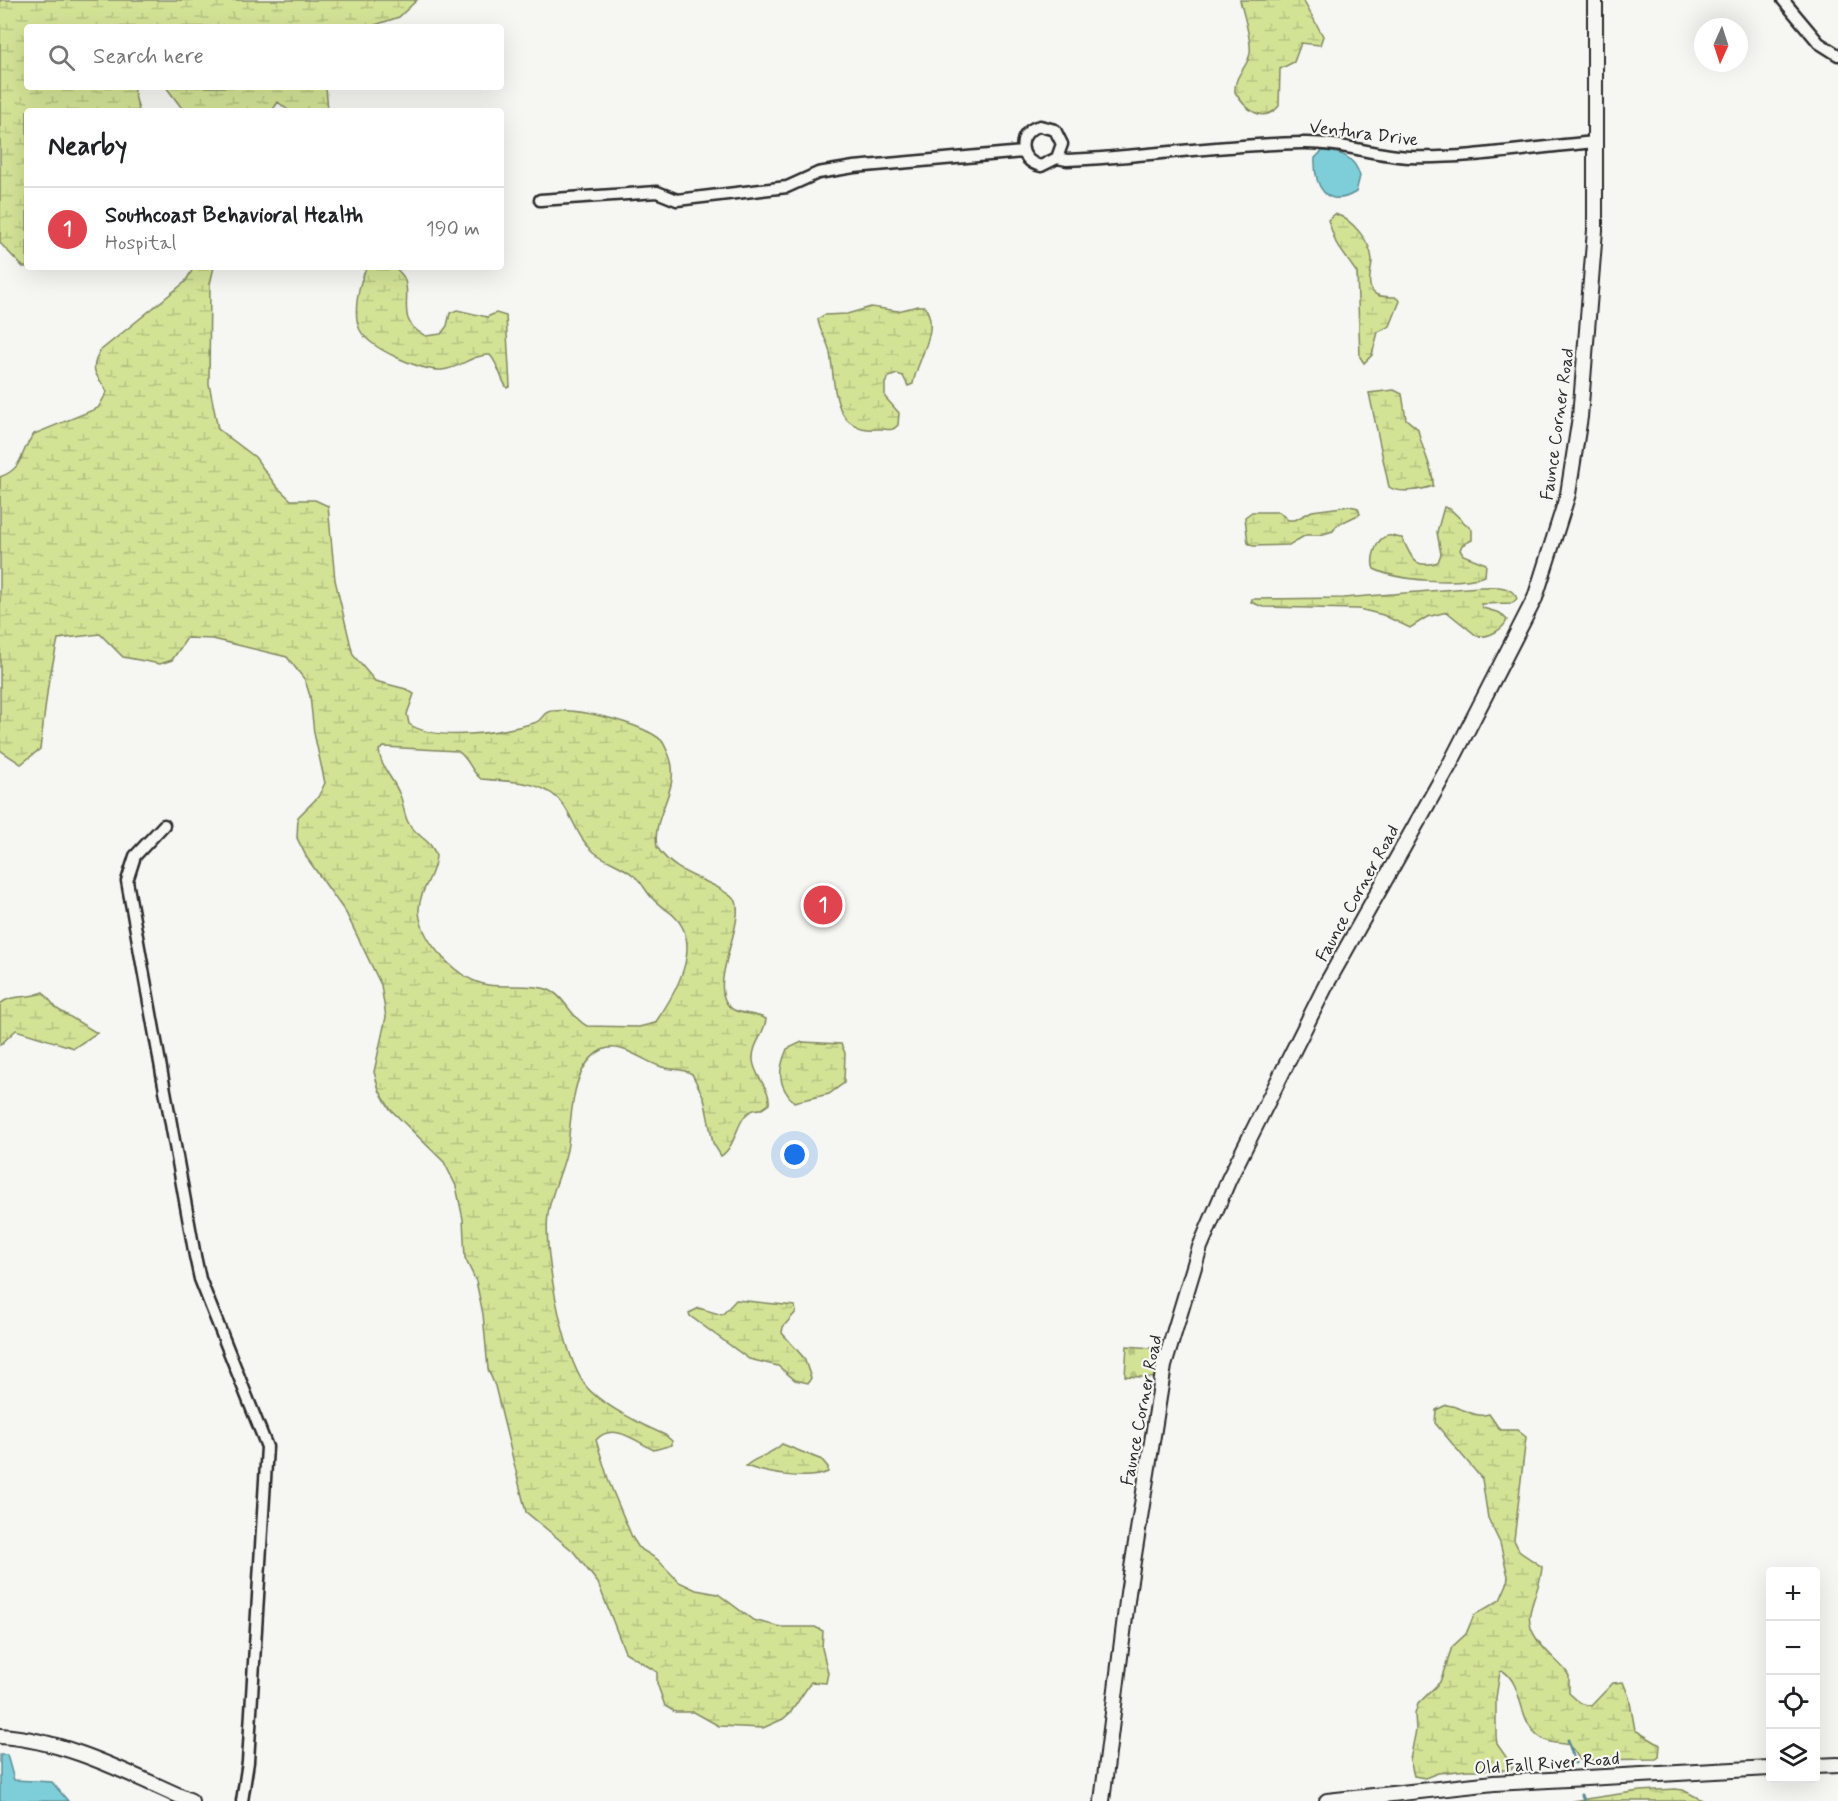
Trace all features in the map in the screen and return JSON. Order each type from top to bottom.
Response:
[{"type":"main road","name":"Faunce Corner Road","points":[[1102,1801],[1128,1593],[1164,1366],[1200,1247],[1229,1179],[1327,983],[1449,764],[1536,598],[1568,494],[1580,417],[1595,230],[1595,0]]},
{"type":"main road","points":[[0,1736],[33,1741],[72,1752],[191,1801]]},
{"type":"main road","points":[[1820,1766],[1838,1765]]},
{"type":"main road","name":"Old Fall River Road","points":[[1327,1801],[1494,1783],[1766,1768]]},
{"type":"street","points":[[1783,0],[1819,43],[1838,55]]},
{"type":"street","points":[[1023,152],[1022,143],[1025,135],[1032,128],[1044,126],[1052,128],[1060,136],[1062,148],[1057,158]]},
{"type":"street","name":"Ventura Drive","points":[[540,200],[657,192],[677,200],[787,187],[818,173],[854,167],[1023,152],[1030,162],[1041,165],[1057,158],[1113,158],[1314,142],[1341,144],[1384,154],[1425,157],[1596,142]]},
{"type":"street","points":[[164,825],[135,856],[129,867],[127,881],[195,1256],[201,1279],[267,1448],[248,1762],[242,1801]]},
{"type":"green space","points":[[0,0],[417,0],[399,17],[378,24],[24,24],[24,90],[134,90],[138,108],[24,108],[24,267],[0,243]]},
{"type":"green space","points":[[1240,0],[1303,0],[1323,36],[1320,45],[1301,43],[1294,62],[1280,69],[1279,106],[1267,114],[1255,113],[1249,109],[1235,92],[1237,80],[1250,53],[1249,34]]},
{"type":"green space","points":[[168,90],[326,90],[328,108],[285,108],[278,102],[274,108],[182,108]]},
{"type":"green space","points":[[1335,214],[1354,226],[1368,246],[1372,260],[1370,285],[1373,292],[1380,296],[1395,297],[1400,301],[1390,326],[1378,332],[1372,355],[1364,363],[1360,357],[1357,273],[1336,243],[1328,220]]},
{"type":"green space","points":[[192,270],[213,270],[210,284],[209,384],[218,429],[255,457],[276,486],[291,500],[315,500],[328,506],[335,580],[353,655],[375,681],[406,689],[414,694],[407,714],[409,724],[421,730],[436,733],[470,734],[505,730],[534,723],[548,712],[573,711],[641,728],[662,741],[664,745],[670,758],[672,781],[658,824],[657,847],[675,866],[727,893],[736,901],[735,927],[723,975],[722,989],[726,1001],[734,1010],[766,1019],[754,1049],[753,1060],[756,1072],[769,1098],[769,1104],[747,1114],[732,1143],[721,1156],[713,1143],[704,1098],[692,1074],[659,1066],[618,1048],[602,1050],[584,1067],[575,1092],[568,1144],[548,1214],[549,1252],[562,1327],[569,1351],[585,1385],[610,1406],[672,1441],[672,1445],[654,1450],[633,1438],[617,1433],[610,1432],[596,1440],[609,1482],[632,1537],[639,1548],[657,1559],[679,1582],[696,1590],[718,1594],[753,1620],[781,1627],[815,1627],[823,1631],[822,1648],[828,1673],[826,1683],[811,1682],[791,1712],[783,1719],[763,1728],[719,1726],[694,1712],[675,1712],[665,1706],[657,1683],[657,1672],[625,1652],[598,1583],[573,1551],[526,1512],[495,1386],[488,1369],[483,1314],[476,1281],[465,1258],[463,1219],[456,1186],[444,1162],[390,1109],[379,1090],[374,1072],[386,1017],[381,985],[346,913],[307,858],[297,838],[298,817],[318,797],[325,783],[314,733],[310,696],[305,680],[287,657],[213,639],[187,638],[172,660],[160,664],[123,657],[100,634],[58,639],[48,686],[40,749],[21,764],[0,750],[0,477],[18,464],[34,434],[98,408],[107,392],[95,370],[96,359],[100,351],[185,282]],"holes":[[[384,747],[457,751],[481,779],[537,786],[556,797],[589,847],[598,855],[636,877],[653,899],[674,916],[683,928],[687,942],[687,956],[683,971],[678,985],[655,1023],[639,1027],[587,1026],[551,991],[529,986],[495,986],[477,982],[454,968],[434,947],[422,924],[419,904],[433,871],[436,856],[428,842],[412,828],[407,820],[401,797],[384,767],[379,750]]]},
{"type":"green space","points":[[366,270],[398,270],[406,285],[406,309],[410,324],[426,336],[441,334],[447,326],[450,313],[457,310],[487,317],[496,313],[506,316],[510,386],[507,388],[490,355],[442,370],[409,363],[374,344],[360,330],[358,323],[357,307],[361,281]]},
{"type":"green space","points":[[924,306],[929,315],[930,324],[926,345],[913,384],[908,386],[903,376],[897,374],[889,377],[885,383],[885,397],[899,413],[898,425],[889,430],[862,428],[851,423],[843,415],[838,404],[829,348],[818,319],[824,315],[847,314],[871,307],[898,311]]},
{"type":"green space","points":[[1394,390],[1402,394],[1406,419],[1418,429],[1432,474],[1433,486],[1404,491],[1389,487],[1369,393]]},
{"type":"green space","points":[[1350,506],[1358,508],[1360,514],[1337,525],[1333,531],[1320,535],[1306,535],[1289,545],[1253,546],[1248,543],[1245,517],[1252,512],[1279,512],[1288,520],[1295,520],[1312,511]]},
{"type":"green space","points":[[1444,507],[1450,509],[1472,530],[1472,540],[1462,545],[1460,550],[1463,555],[1486,564],[1485,576],[1445,581],[1413,579],[1374,569],[1377,545],[1384,537],[1390,536],[1402,538],[1411,556],[1418,563],[1438,562],[1441,554],[1437,532]]},
{"type":"green space","points":[[1480,587],[1507,589],[1515,594],[1517,599],[1512,603],[1481,604],[1483,608],[1500,613],[1507,620],[1499,630],[1481,636],[1477,636],[1447,612],[1427,617],[1410,628],[1383,615],[1359,609],[1263,607],[1251,602],[1252,599],[1343,598]]},
{"type":"green space","points":[[43,992],[57,1009],[97,1033],[74,1048],[16,1030],[0,1045],[0,1004],[10,999]]},
{"type":"green space","points":[[802,1042],[841,1044],[845,1053],[844,1083],[829,1094],[794,1102],[784,1090],[781,1071],[787,1049]]},
{"type":"green space","points":[[736,1300],[795,1306],[796,1312],[783,1327],[782,1333],[804,1358],[811,1378],[808,1383],[795,1380],[778,1366],[749,1359],[689,1313],[699,1308],[722,1315]]},
{"type":"green space","points":[[1127,1346],[1163,1349],[1157,1378],[1125,1376]]},
{"type":"green space","points":[[1446,1405],[1473,1414],[1489,1414],[1500,1430],[1517,1430],[1526,1437],[1514,1540],[1520,1552],[1542,1567],[1530,1613],[1532,1630],[1541,1645],[1566,1671],[1569,1676],[1569,1693],[1580,1703],[1591,1706],[1613,1683],[1623,1682],[1629,1697],[1635,1730],[1660,1745],[1659,1757],[1656,1759],[1580,1760],[1570,1745],[1550,1742],[1537,1735],[1525,1717],[1515,1686],[1503,1671],[1500,1672],[1496,1698],[1496,1736],[1497,1744],[1513,1767],[1509,1770],[1438,1773],[1425,1778],[1414,1776],[1410,1760],[1418,1704],[1440,1682],[1452,1647],[1466,1634],[1474,1615],[1500,1600],[1508,1576],[1500,1543],[1488,1518],[1482,1479],[1435,1423],[1436,1410]]},
{"type":"green space","points":[[782,1444],[822,1460],[828,1467],[828,1472],[798,1476],[765,1472],[746,1466]]},
{"type":"green space","points":[[1683,1790],[1704,1801],[1572,1801],[1640,1791]]},
{"type":"water","points":[[1322,151],[1346,156],[1354,164],[1360,176],[1356,192],[1337,198],[1330,197],[1324,192],[1315,168],[1315,158]]},
{"type":"water","points":[[0,1755],[7,1755],[14,1780],[52,1782],[68,1801],[0,1801]]},
{"type":"waterway","points":[[1568,1740],[1575,1763]]},
{"type":"waterway","points":[[1582,1795],[1584,1801]]},
{"type":"place","name":"Southcoast Behavioral Health","points":[[823,905]]}]
